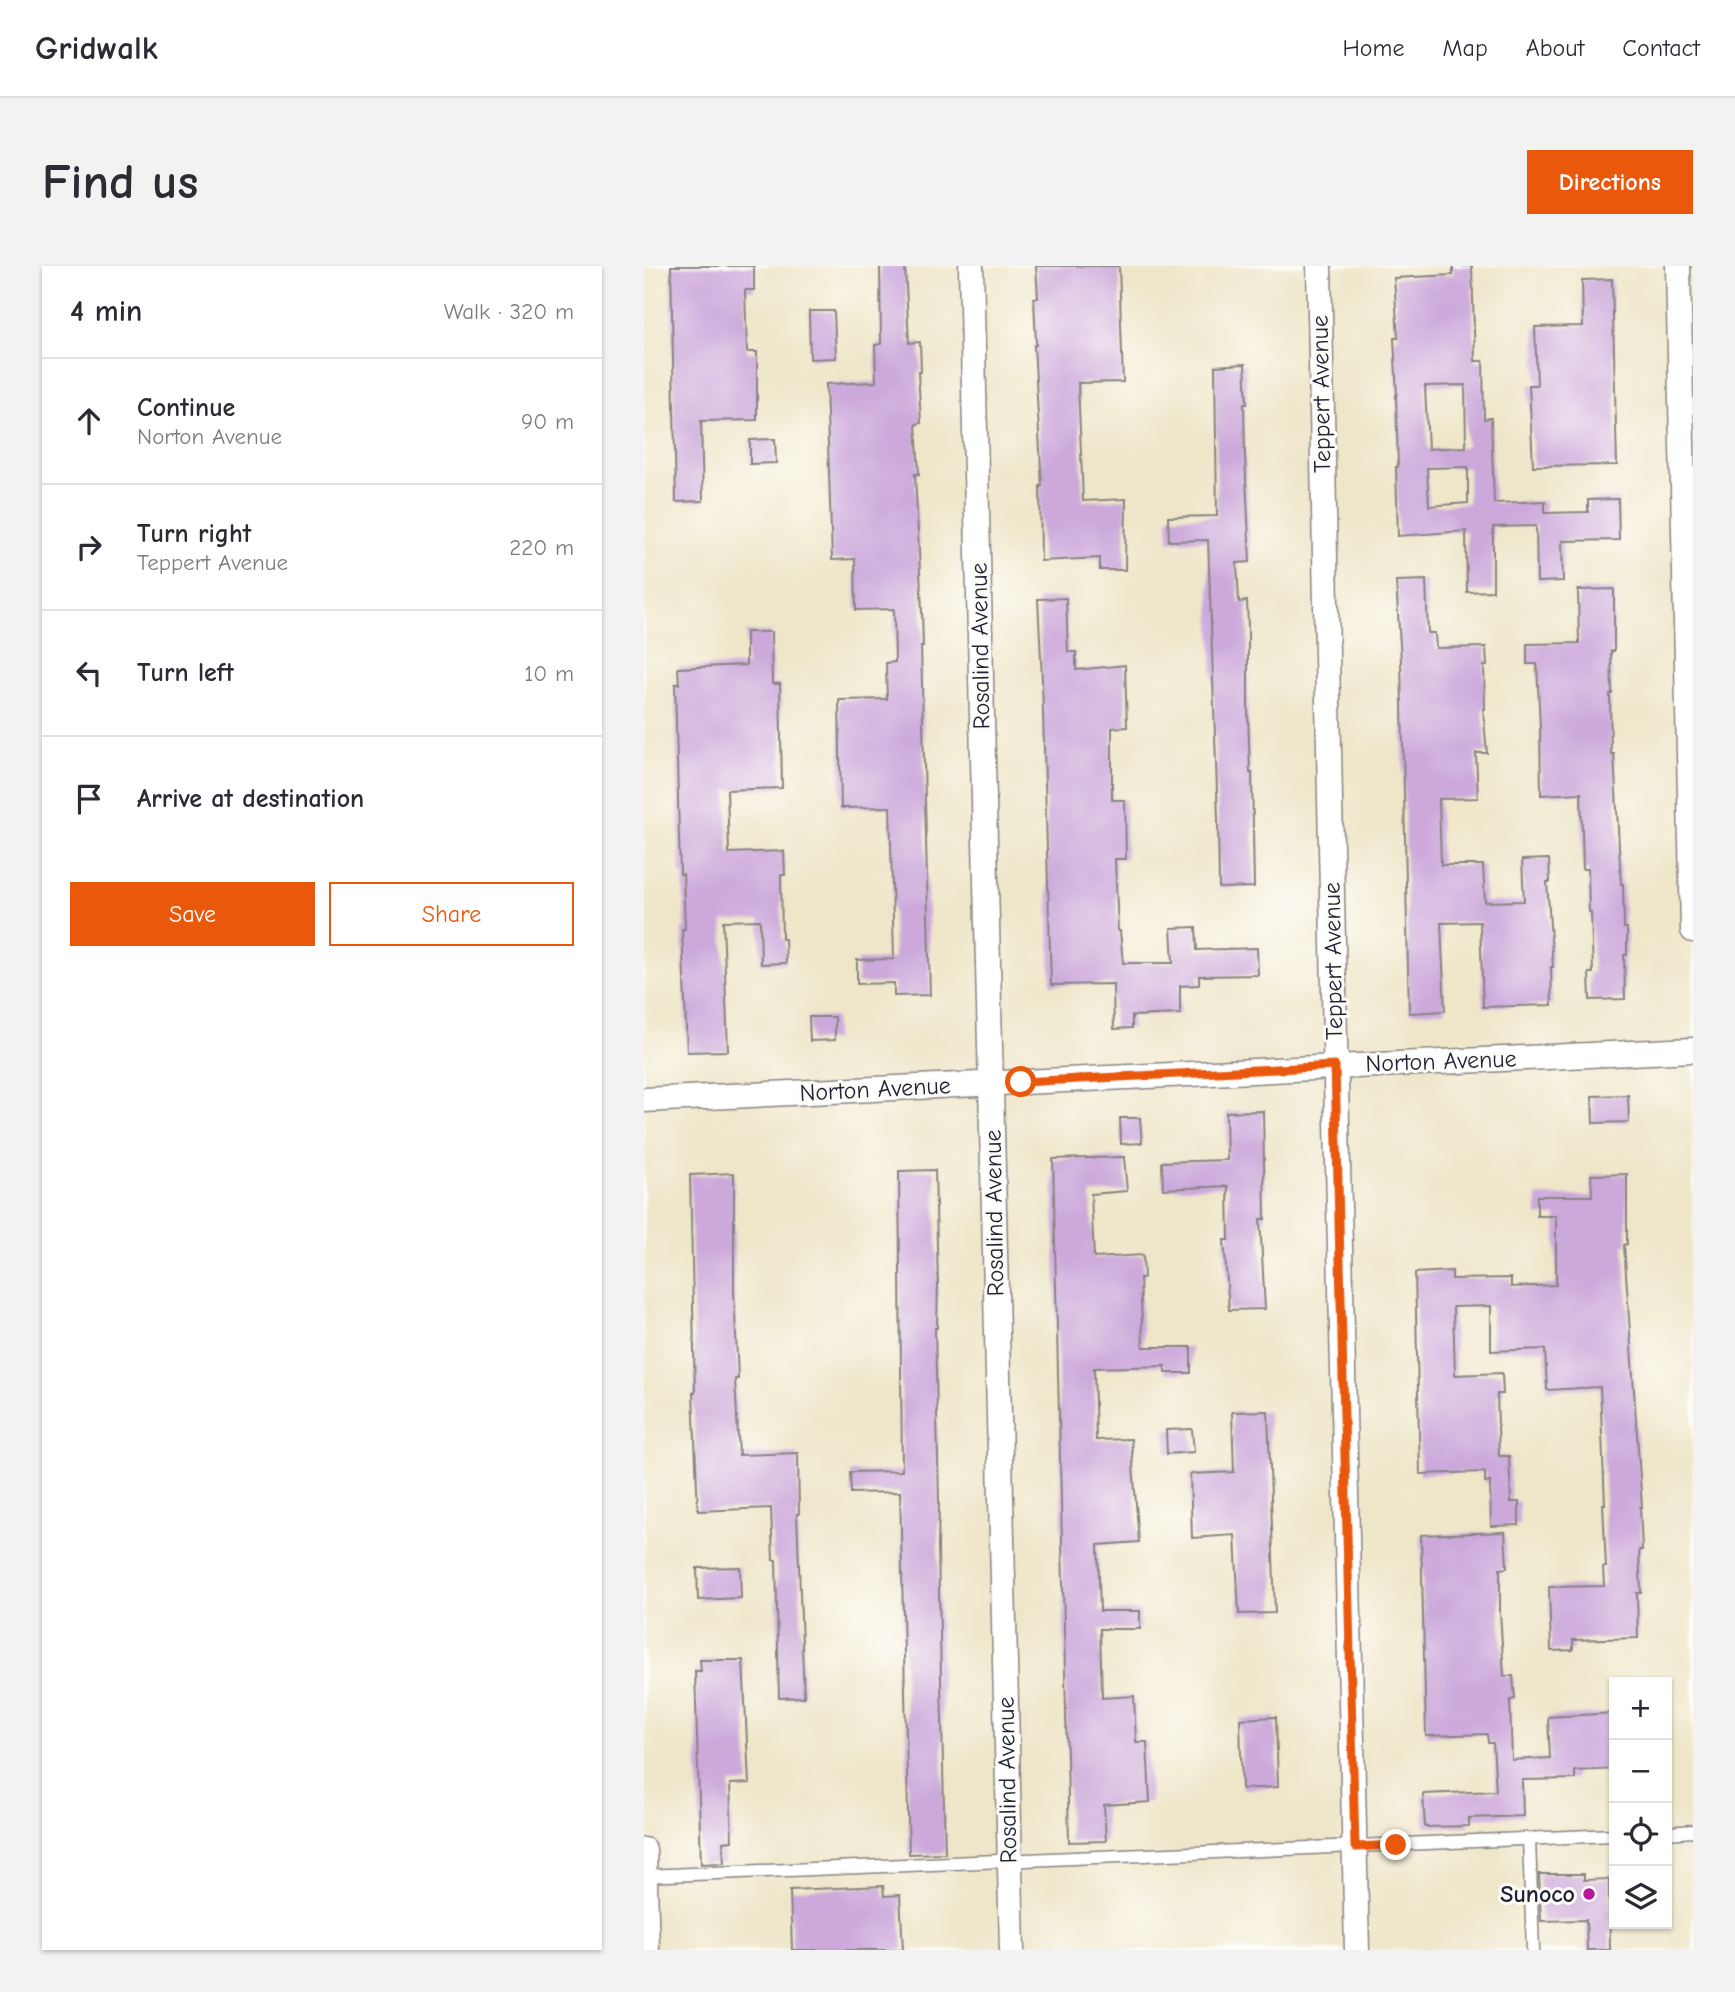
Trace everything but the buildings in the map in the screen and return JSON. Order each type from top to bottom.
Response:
[{"type":"street","name":"Rosalind Avenue","points":[[971,266],[1012,1950]]},
{"type":"street","name":"Teppert Avenue","points":[[1319,266],[1357,1950]]},
{"type":"street","points":[[1678,266],[1693,930]]},
{"type":"street","name":"Norton Avenue","points":[[644,1100],[1693,1050]]},
{"type":"street","points":[[644,1850],[647,1950]]},
{"type":"lane","points":[[1672,1833],[1693,1832]]},
{"type":"lane","points":[[645,1876],[1609,1835]]},
{"type":"lane","points":[[1529,1839],[1532,1950]]},
{"type":"place","name":"Sunoco","points":[[1589,1894]]},
{"type":"route","points":[[1021,1082],[1335,1066],[1355,1847],[1396,1845]]}]
